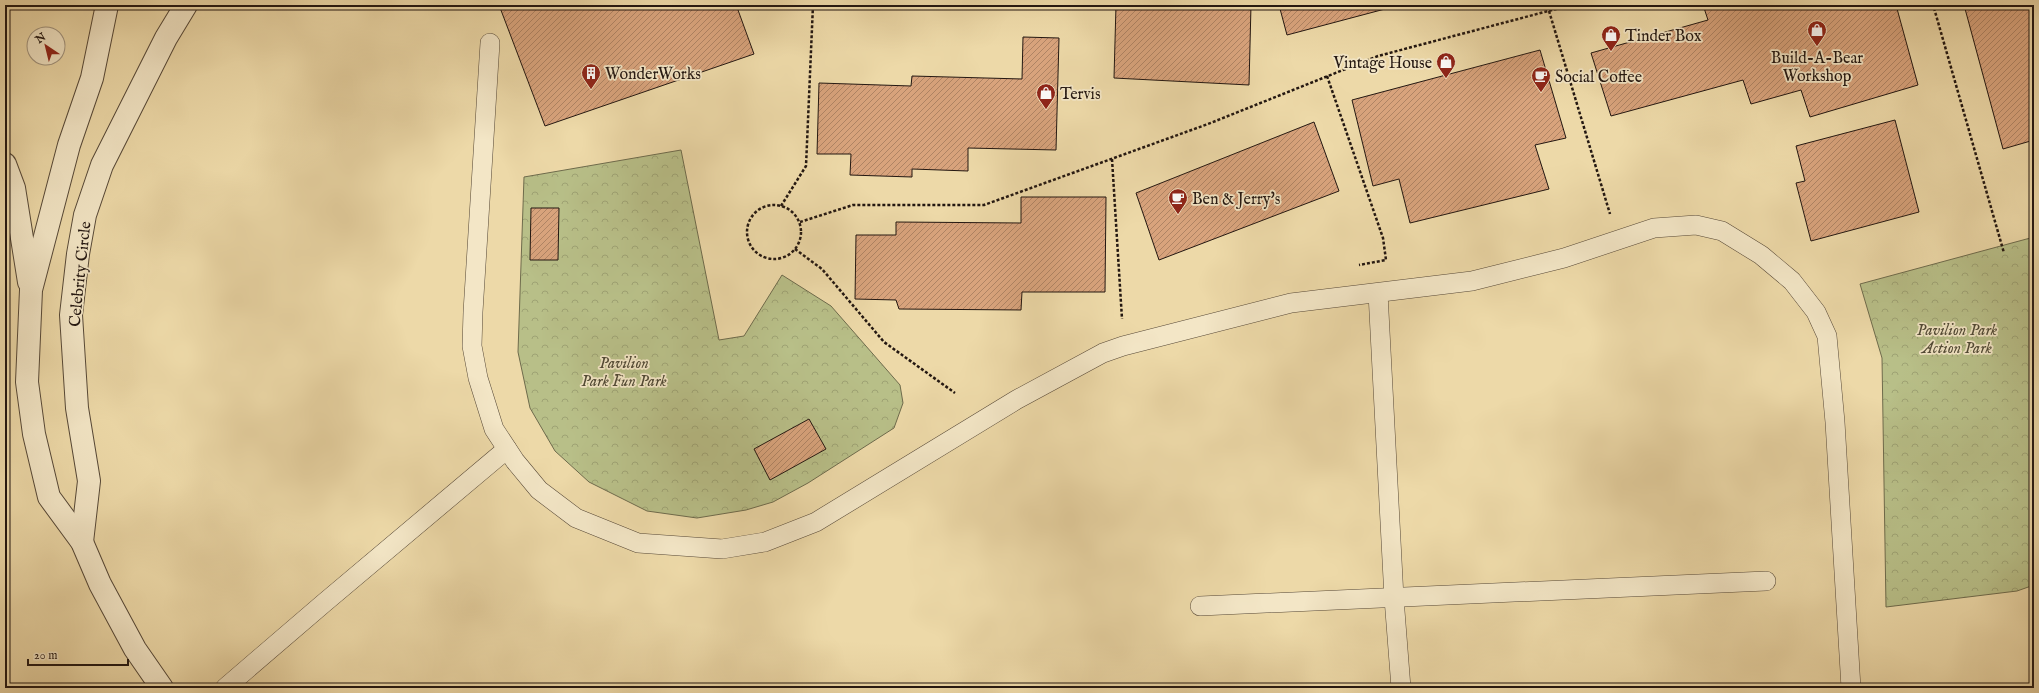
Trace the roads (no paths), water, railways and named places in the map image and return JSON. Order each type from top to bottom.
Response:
[{"type":"street","name":"Celebrity Circle","points":[[107,5],[92,78],[69,144],[31,290],[27,382],[34,434],[49,497],[82,542],[100,584],[132,643],[162,688]]},
{"type":"street","name":"Celebrity Circle","points":[[82,542],[89,481],[77,408],[71,315],[78,254],[85,215],[102,165],[166,38],[186,5]]},
{"type":"street","points":[[5,164],[14,188],[31,290]]},
{"type":"lane","points":[[490,43],[478,222],[472,346],[484,403],[494,429],[507,450],[539,490],[576,518],[638,543],[722,549],[766,542],[816,522],[1016,400],[1103,353],[1123,346],[1291,303],[1472,281],[1564,258],[1654,228],[1696,225],[1722,231],[1761,255],[1792,280],[1816,312],[1827,336],[1835,422],[1851,688]]},
{"type":"lane","points":[[1378,293],[1394,598],[1401,688]]},
{"type":"lane","points":[[225,688],[507,450]]},
{"type":"lane","points":[[1200,606],[1766,581]]},
{"type":"place","name":"Build-A-Bear Workshop","points":[[1817,47]]},
{"type":"place","name":"Tinder Box","points":[[1611,52]]},
{"type":"place","name":"Vintage House","points":[[1446,79]]},
{"type":"place","name":"WonderWorks","points":[[591,90]]},
{"type":"place","name":"Social Coffee","points":[[1541,93]]},
{"type":"place","name":"Tervis","points":[[1046,110]]},
{"type":"place","name":"Ben & Jerry's","points":[[1178,215]]},
{"type":"park label","name":"Pavilion Park Action Park","points":[[1957,338]]},
{"type":"park label","name":"Pavilion Park Fun Park","points":[[624,371]]}]
